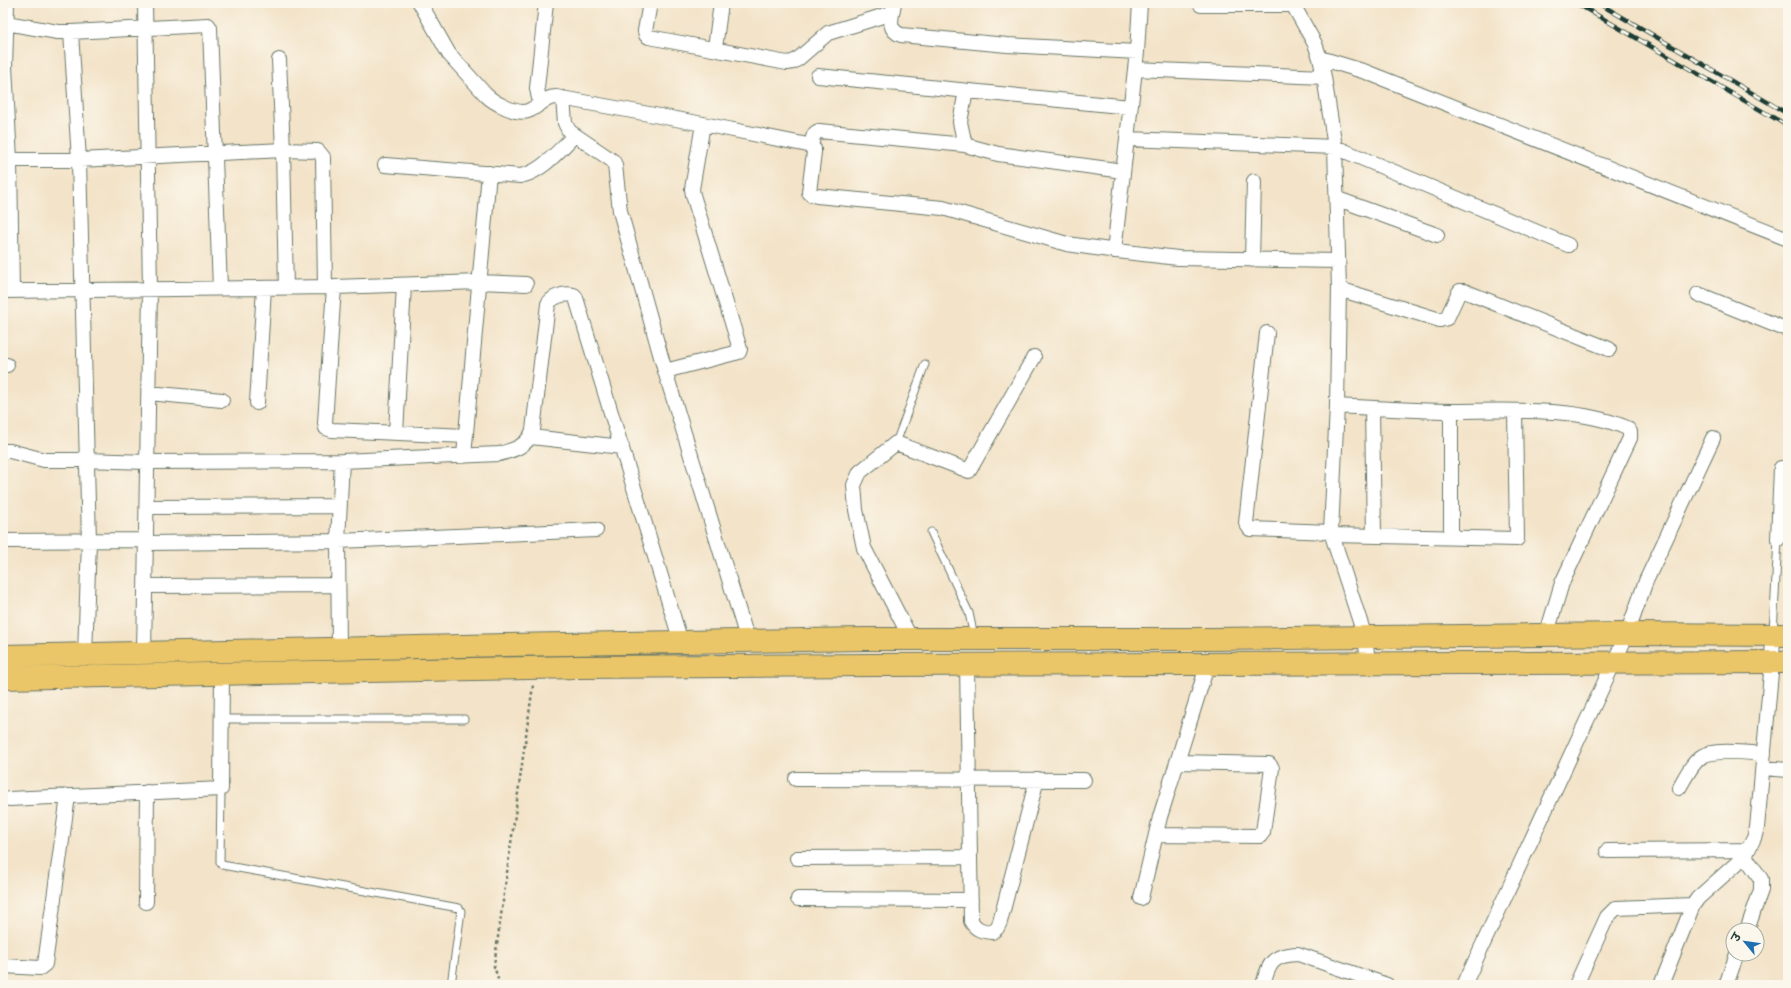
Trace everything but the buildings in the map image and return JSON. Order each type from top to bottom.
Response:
[{"type":"main road","points":[[3,656],[681,642],[911,639],[1546,636],[1627,634],[1780,635]]},
{"type":"main road","points":[[3,678],[535,668],[967,664],[1780,662]]},
{"type":"street","points":[[7,3],[5,67],[7,291],[286,288],[479,282],[526,284]]},
{"type":"street","points":[[144,654],[150,289],[145,3]]},
{"type":"street","points":[[420,3],[449,54],[492,101],[522,112],[528,111],[550,97],[563,98],[811,146],[814,148],[809,187],[809,192],[812,195],[943,208],[1067,244],[1114,251],[1178,258],[1338,261]]},
{"type":"street","points":[[544,101],[539,99],[536,88],[546,3]]},
{"type":"street","points":[[650,3],[644,31],[646,35],[793,62],[828,33],[893,8],[891,27],[894,32],[901,35],[1007,45],[1136,52]]},
{"type":"street","points":[[715,48],[721,3]]},
{"type":"street","points":[[1114,251],[1135,68],[1140,3]]},
{"type":"street","points":[[1202,5],[1293,4],[1315,44],[1320,58],[1335,147],[1338,199],[1339,289],[1337,406],[1331,533],[1365,637],[1368,662]]},
{"type":"street","points":[[6,23],[58,32],[206,24],[210,28],[220,288]]},
{"type":"street","points":[[71,32],[79,160],[89,541],[85,655]]},
{"type":"street","points":[[1320,58],[1366,72],[1788,239]]},
{"type":"street","points":[[279,60],[283,150],[286,288]]},
{"type":"street","points":[[1135,68],[1324,77]]},
{"type":"street","points":[[818,76],[1130,107]]},
{"type":"street","points":[[965,145],[960,122],[966,91]]},
{"type":"street","points":[[563,98],[565,123],[569,131],[574,136],[613,161],[615,165],[620,211],[665,371],[748,641]]},
{"type":"street","points":[[665,371],[739,352],[740,349],[693,195],[703,124]]},
{"type":"street","points":[[811,146],[813,136],[819,131],[965,145],[998,154],[1123,171]]},
{"type":"street","points":[[385,165],[520,176],[532,173],[574,136]]},
{"type":"street","points":[[1127,139],[1335,147],[1568,245]]},
{"type":"street","points":[[6,160],[148,158],[283,150],[313,150],[321,152],[323,156],[329,287],[326,428],[332,430],[466,436]]},
{"type":"street","points":[[464,456],[489,174]]},
{"type":"street","points":[[1252,260],[1254,181]]},
{"type":"street","points":[[1338,199],[1437,235]]},
{"type":"street","points":[[396,433],[404,285]]},
{"type":"street","points":[[258,403],[264,288]]},
{"type":"street","points":[[1339,289],[1440,320],[1447,318],[1458,294],[1460,291],[1464,291],[1609,349]]},
{"type":"street","points":[[3,451],[10,451],[44,460],[147,462],[342,461],[464,456],[504,452],[516,449],[531,437],[533,430],[548,304],[556,297],[570,294],[574,295],[681,642]]},
{"type":"street","points":[[1698,294],[1780,328],[1786,328],[1788,324]]},
{"type":"street","points":[[1267,333],[1246,523],[1250,529],[1374,536],[1517,539],[1515,410]]},
{"type":"street","points":[[911,639],[864,548],[856,510],[854,485],[860,472],[896,443],[969,471],[1034,357]]},
{"type":"street","points":[[148,393],[222,400]]},
{"type":"street","points":[[1337,406],[1451,411],[1515,410],[1584,415],[1627,428],[1630,432],[1630,438],[1562,583],[1546,636]]},
{"type":"street","points":[[1372,408],[1374,536]]},
{"type":"street","points":[[1451,411],[1451,538]]},
{"type":"street","points":[[531,437],[622,447]]},
{"type":"street","points":[[1464,985],[1627,634],[1646,581],[1713,438]]},
{"type":"street","points":[[339,649],[338,541],[342,461]]},
{"type":"street","points":[[1778,539],[1781,468],[1788,469]]},
{"type":"street","points":[[147,507],[340,506]]},
{"type":"street","points":[[3,541],[145,540],[146,543],[338,541],[596,530]]},
{"type":"street","points":[[145,586],[338,584]]},
{"type":"street","points":[[1661,985],[1693,905],[1746,853],[1757,828],[1763,761],[1780,662],[1780,635]]},
{"type":"street","points":[[1141,898],[1160,818],[1208,663]]},
{"type":"street","points":[[967,664],[971,921],[974,927],[981,930],[992,932],[997,928],[1000,922],[1037,779]]},
{"type":"street","points":[[9,799],[221,789],[222,674]]},
{"type":"street","points":[[1679,788],[1696,761],[1702,756],[1711,752],[1763,761],[1788,770]]},
{"type":"street","points":[[1156,835],[1260,836],[1263,832],[1271,766],[1267,764],[1177,762]]},
{"type":"street","points":[[796,779],[969,778],[1084,780]]},
{"type":"street","points":[[146,902],[147,792]]},
{"type":"street","points":[[3,966],[40,968],[45,964],[68,796]]},
{"type":"street","points":[[1607,851],[1746,853]]},
{"type":"street","points":[[1746,853],[1761,879],[1760,890],[1750,922]]},
{"type":"street","points":[[797,858],[970,857]]},
{"type":"street","points":[[798,899],[971,900]]},
{"type":"street","points":[[1576,985],[1607,917],[1616,908],[1693,905]]},
{"type":"street","points":[[1263,985],[1270,963],[1286,954],[1298,954],[1388,985]]},
{"type":"street","points":[[1726,985],[1734,962]]},
{"type":"lane","points":[[896,443],[925,364]]},
{"type":"lane","points":[[932,532],[969,613],[974,639]]},
{"type":"lane","points":[[1778,539],[1780,635]]},
{"type":"lane","points":[[221,719],[464,718]]},
{"type":"lane","points":[[221,789],[220,862],[222,865],[459,908],[461,911],[451,985]]},
{"type":"path","points":[[500,985],[494,966],[535,668]]},
{"type":"railway","points":[[1576,3],[1788,126]]},
{"type":"railway","points":[[1598,3],[1788,114]]}]
